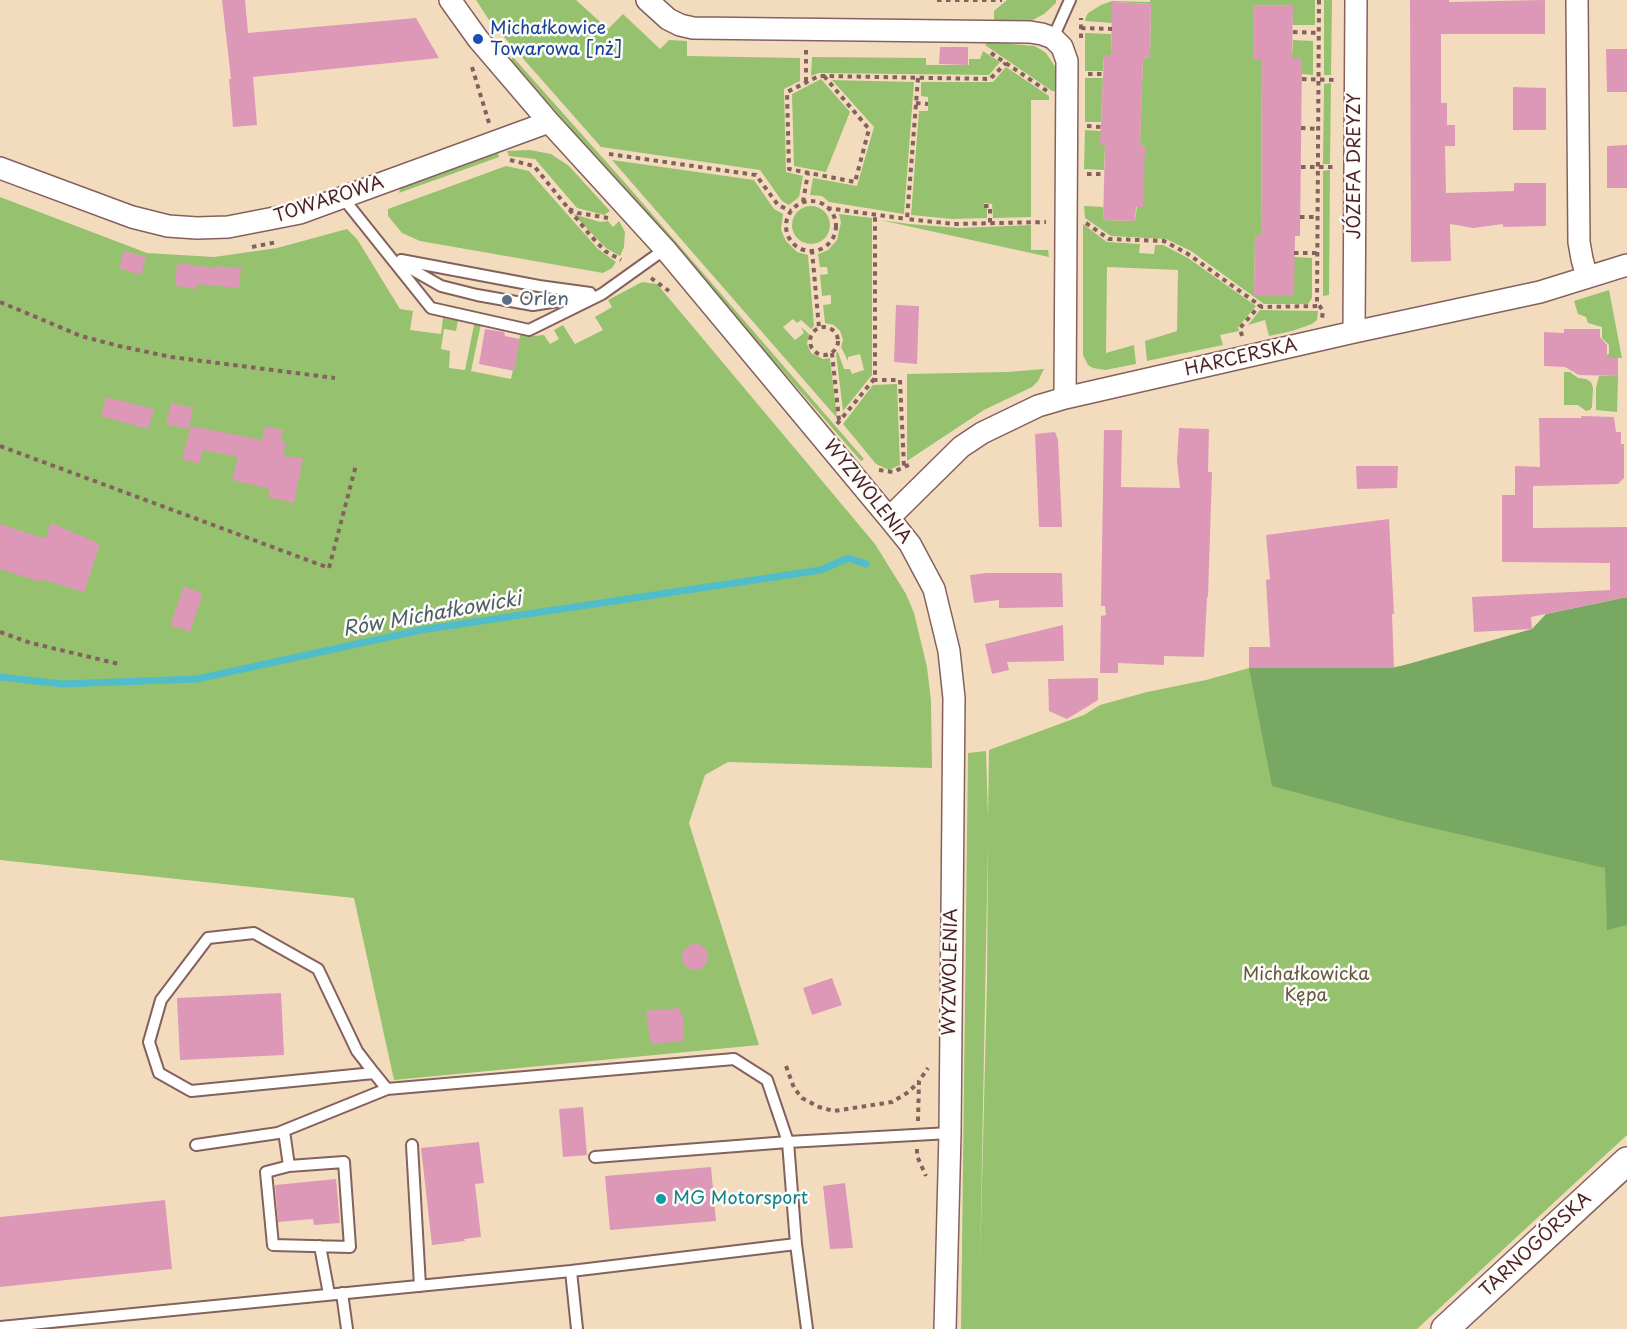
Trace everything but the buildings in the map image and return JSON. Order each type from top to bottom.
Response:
[{"type":"street","name":"WYZWOLENIA","points":[[450,0],[478,39],[549,122],[665,249],[889,518],[910,544],[934,590],[949,651],[954,698],[950,1133],[945,1329]]},
{"type":"street","points":[[647,0],[668,19],[693,28],[1030,32],[1053,38],[1062,47],[1067,61],[1065,398]]},
{"type":"street","name":"JÓZEFA DREYZY","points":[[1354,332],[1356,0]]},
{"type":"street","points":[[1577,0],[1579,242],[1587,277]]},
{"type":"street","name":"TOWAROWA","points":[[0,168],[132,218],[168,226],[207,228],[259,222],[300,213],[549,122]]},
{"type":"street","name":"HARCERSKA","points":[[889,518],[961,447],[1015,415],[1065,398],[1547,290],[1627,265]]},
{"type":"street","name":"TARNOGÓRSKA","points":[[1445,1329],[1627,1161]]},
{"type":"lane","points":[[1053,38],[1070,0]]},
{"type":"lane","points":[[343,198],[431,308],[529,330],[602,294],[665,249]]},
{"type":"lane","points":[[393,259],[441,286],[533,305],[602,294]]},
{"type":"lane","points":[[393,259],[539,286],[602,294]]},
{"type":"lane","points":[[374,1073],[191,1091],[159,1073],[149,1042],[161,1000],[208,938],[254,933],[318,969],[357,1050],[387,1089]]},
{"type":"lane","points":[[195,1145],[284,1131],[387,1089],[734,1059],[767,1080],[788,1142],[796,1244],[807,1329]]},
{"type":"lane","points":[[284,1131],[289,1166]]},
{"type":"lane","points":[[595,1157],[788,1142],[950,1133]]},
{"type":"lane","points":[[412,1145],[420,1286]]},
{"type":"lane","points":[[344,1162],[350,1246],[273,1245],[266,1172],[289,1166],[344,1162]]},
{"type":"lane","points":[[0,1327],[571,1271],[796,1244]]},
{"type":"lane","points":[[320,1246],[329,1294]]},
{"type":"lane","points":[[571,1271],[577,1329]]},
{"type":"lane","points":[[342,1293],[347,1329]]},
{"type":"path","points":[[937,0],[1002,0]]},
{"type":"path","points":[[1317,326],[1323,311],[1317,302],[1319,0]]},
{"type":"path","points":[[1081,9],[1081,39]]},
{"type":"path","points":[[1081,28],[1112,29]]},
{"type":"path","points":[[806,29],[806,82]]},
{"type":"path","points":[[958,31],[1053,95]]},
{"type":"path","points":[[1293,32],[1319,33]]},
{"type":"path","points":[[465,59],[473,68],[487,120],[507,159],[534,166],[575,219],[605,251],[666,288],[674,297]]},
{"type":"path","points":[[824,76],[869,129],[855,182],[789,169],[787,92],[819,76],[824,76],[918,78],[990,79],[1006,63]]},
{"type":"path","points":[[1081,74],[1103,74]]},
{"type":"path","points":[[907,219],[918,78]]},
{"type":"path","points":[[1302,79],[1356,80]]},
{"type":"path","points":[[916,103],[928,104]]},
{"type":"path","points":[[1081,126],[1101,127]]},
{"type":"path","points":[[1301,128],[1318,129]]},
{"type":"path","points":[[611,163],[603,153],[756,175],[778,205],[791,212]]},
{"type":"path","points":[[1301,167],[1355,168]]},
{"type":"path","points":[[808,173],[802,202],[791,212],[786,222],[789,237],[800,248],[812,250],[823,247],[833,235],[834,219],[827,207]]},
{"type":"path","points":[[1080,173],[1104,174]]},
{"type":"path","points":[[802,202],[817,202],[827,207],[954,224],[1052,221]]},
{"type":"path","points":[[984,206],[990,206],[990,223]]},
{"type":"path","points":[[838,423],[874,378],[875,214]]},
{"type":"path","points":[[1300,217],[1318,217]]},
{"type":"path","points":[[1080,219],[1108,239],[1164,242],[1188,254],[1262,307],[1320,306]]},
{"type":"path","points":[[812,250],[819,328]]},
{"type":"path","points":[[1294,253],[1318,253]]},
{"type":"path","points":[[0,302],[81,336],[119,346],[171,357],[335,378]]},
{"type":"path","points":[[1245,346],[1240,328],[1260,305]]},
{"type":"path","points":[[832,353],[820,355],[812,349],[811,336],[819,328],[830,328],[837,335],[838,344],[832,353],[838,423]]},
{"type":"path","points":[[873,381],[900,380],[904,468]]},
{"type":"path","points":[[829,416],[838,423],[844,433]]},
{"type":"path","points":[[0,446],[329,568],[356,465]]},
{"type":"path","points":[[875,468],[893,472],[919,458]]},
{"type":"path","points":[[0,632],[31,643],[119,664]]},
{"type":"path","points":[[786,1066],[794,1088],[802,1098],[819,1107],[834,1111],[892,1102],[907,1094],[920,1082],[931,1062]]},
{"type":"path","points":[[920,1082],[917,1156],[929,1182]]},
{"type":"green space","points":[[476,0],[576,0],[608,29],[623,14],[660,49],[669,40],[687,41],[687,56],[800,58],[800,81],[784,89],[786,172],[803,176],[799,197],[789,205],[782,201],[760,170],[601,147],[489,20]]},
{"type":"green space","points":[[1007,0],[1056,0],[1056,3],[1044,14],[1029,22],[994,21],[994,11]]},
{"type":"green space","points":[[1150,0],[1315,0],[1315,25],[1293,25],[1292,6],[1253,5],[1253,59],[1262,59],[1261,235],[1255,235],[1254,296],[1294,296],[1294,257],[1312,258],[1312,298],[1308,304],[1264,304],[1191,251],[1166,239],[1111,236],[1085,218],[1084,206],[1103,207],[1103,220],[1135,221],[1145,146],[1140,145],[1143,58],[1150,57],[1151,4],[1113,2],[1112,23],[1085,21],[1086,17],[1088,13],[1101,5],[1112,1],[1150,2]]},
{"type":"green space","points":[[1324,0],[1332,0],[1331,75],[1324,75]]},
{"type":"green space","points":[[1085,33],[1111,34],[1111,55],[1104,56],[1103,71],[1085,71]]},
{"type":"green space","points":[[1293,40],[1313,41],[1313,75],[1301,74],[1292,58]]},
{"type":"green space","points":[[987,42],[1035,46],[1046,53],[1057,70],[1056,91],[1052,91],[985,45]]},
{"type":"green space","points":[[983,51],[1000,62],[989,75],[819,73],[811,76],[812,57],[926,58],[926,65],[969,65],[969,59],[980,59]]},
{"type":"green space","points":[[513,57],[864,459],[861,461],[511,60]]},
{"type":"green space","points":[[1006,67],[1049,96],[1049,100],[1031,100],[1031,217],[993,218],[992,204],[984,203],[984,207],[987,207],[987,218],[952,219],[911,215],[919,111],[928,111],[928,97],[921,96],[921,82],[993,82]]},
{"type":"green space","points":[[1085,78],[1103,78],[1101,122],[1085,122]]},
{"type":"green space","points":[[821,79],[850,112],[826,172],[794,166],[792,94]]},
{"type":"green space","points":[[832,80],[914,82],[904,214],[829,202],[822,196],[810,195],[813,178],[857,186],[874,127]]},
{"type":"green space","points":[[1331,83],[1330,164],[1323,164],[1324,84]]},
{"type":"green space","points":[[1085,130],[1101,131],[1105,146],[1104,170],[1084,169]]},
{"type":"green space","points":[[530,150],[551,154],[569,166],[610,211],[604,215],[577,208],[535,159],[509,156],[507,151]]},
{"type":"green space","points":[[498,153],[499,157],[399,193],[401,187]]},
{"type":"green space","points":[[612,160],[754,180],[774,209],[783,214],[781,230],[786,241],[797,252],[808,255],[814,326],[811,329],[801,320],[797,323],[793,319],[783,327],[795,340],[804,333],[801,327],[809,334],[807,344],[811,353],[823,359],[830,358],[837,418]]},
{"type":"green space","points":[[506,166],[529,171],[598,249],[616,262],[612,268],[603,273],[420,241],[402,233],[388,216],[388,209]]},
{"type":"green space","points":[[1330,170],[1329,295],[1323,296],[1323,171]]},
{"type":"green space","points":[[0,197],[147,253],[214,257],[277,248],[347,229],[357,239],[400,309],[413,311],[410,330],[441,334],[443,318],[458,320],[456,331],[444,329],[441,349],[450,351],[449,368],[465,370],[474,325],[481,324],[471,371],[511,379],[521,331],[534,336],[544,335],[550,344],[559,339],[554,330],[563,325],[575,344],[603,330],[595,317],[612,307],[608,300],[642,282],[657,284],[875,544],[906,594],[914,613],[927,667],[931,701],[932,768],[728,762],[705,775],[689,823],[759,1045],[394,1080],[354,898],[0,860]]},
{"type":"green space","points":[[811,206],[825,211],[830,225],[825,239],[811,244],[797,239],[792,225],[797,211]]},
{"type":"green space","points":[[573,214],[600,222],[608,221],[613,227],[619,221],[625,232],[624,247],[620,256],[606,248]]},
{"type":"green space","points":[[839,214],[872,218],[872,375],[843,411],[836,353],[838,352],[844,369],[850,369],[852,374],[864,370],[860,354],[848,357],[848,361],[841,347],[843,340],[840,331],[834,325],[825,323],[823,305],[831,304],[831,295],[822,296],[820,275],[828,274],[827,267],[820,267],[818,254],[828,250],[837,240],[841,222]]},
{"type":"green space","points":[[880,220],[960,228],[1031,225],[1031,250],[1048,250],[1049,257]]},
{"type":"green space","points":[[1083,224],[1107,242],[1140,244],[1139,253],[1154,254],[1155,245],[1163,245],[1188,258],[1256,306],[1238,327],[1239,331],[1220,335],[1223,345],[1147,361],[1145,341],[1177,331],[1178,270],[1107,267],[1106,353],[1134,345],[1136,364],[1105,370],[1093,368],[1088,365],[1083,355]]},
{"type":"green space","points":[[1609,290],[1622,358],[1605,358],[1609,353],[1609,345],[1602,338],[1602,327],[1588,323],[1586,317],[1578,314],[1574,301]]},
{"type":"green space","points":[[1260,310],[1318,311],[1317,320],[1312,324],[1269,336],[1265,320],[1248,325]]},
{"type":"green space","points":[[1044,369],[1032,387],[984,410],[907,461],[907,374]]},
{"type":"green space","points":[[1564,372],[1570,372],[1578,378],[1591,382],[1593,388],[1590,410],[1586,411],[1578,405],[1564,405]]},
{"type":"green space","points":[[1599,376],[1618,376],[1617,412],[1596,410],[1596,388]]},
{"type":"green space","points":[[897,384],[900,465],[889,470],[876,464],[843,424],[873,385]]},
{"type":"green space","points":[[1627,597],[1627,925],[1607,930],[1605,868],[1402,821],[1272,786],[1249,668],[1394,668],[1532,629],[1546,614]]},
{"type":"green space","name":"Michałkowicka Kępa","points":[[1627,612],[1627,1135],[1417,1329],[961,1329],[968,753],[986,751],[988,817],[989,750],[1084,715],[1100,705],[1249,668],[1393,667],[1475,656]],"holes":[[[988,841],[987,981],[980,1265]]]},
{"type":"waterway","name":"Rów Michałkowicki","points":[[0,677],[62,684],[197,679],[421,630],[821,570],[848,558],[866,564]]},
{"type":"place","name":"Michałkowice Towarowa [nż]","points":[[478,39]]},
{"type":"place","name":"Orlen","points":[[507,300]]},
{"type":"place","name":"MG Motorsport","points":[[661,1199]]}]
